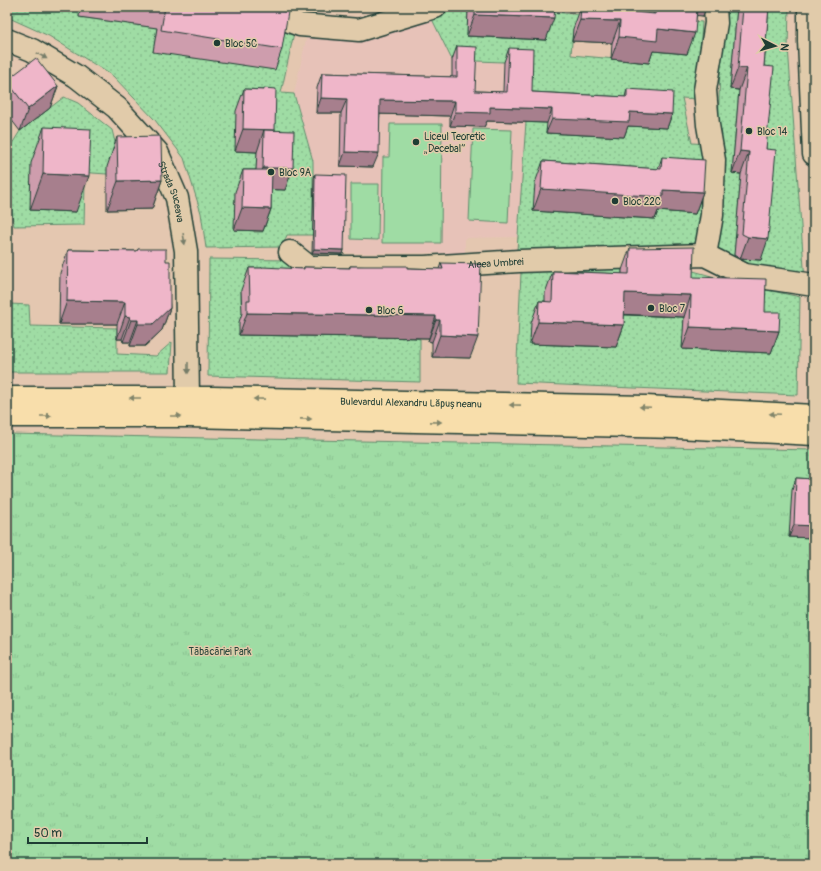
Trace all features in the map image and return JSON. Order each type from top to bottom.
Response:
[{"type":"main road","name":"Bulevardul Alexandru Lăpușneanu","points":[[7,398],[188,398],[646,407],[814,416]]},
{"type":"main road","name":"Bulevardul Alexandru Lăpușneanu","points":[[7,416],[221,416],[676,427],[814,434]]},
{"type":"street","points":[[253,7],[300,25],[359,30],[435,7]]},
{"type":"street","points":[[705,255],[712,215],[714,160],[708,125],[705,90],[716,23],[715,7]]},
{"type":"street","points":[[809,7],[814,154]]},
{"type":"street","name":"Strada Suceava","points":[[7,40],[32,50],[76,76],[118,108],[157,152],[177,198],[186,251],[188,398]]},
{"type":"street","name":"Aleea Umbrei","points":[[290,252],[308,267],[425,267],[519,260],[705,255],[745,275],[814,285]]},
{"type":"shaded area","name":"Liceul Teoretic „Decebal”","points":[[431,17],[452,60],[528,63],[526,122],[518,237],[465,238],[465,253],[312,253],[313,161],[294,94],[307,35]]},
{"type":"green space","points":[[7,7],[80,7],[79,17],[157,28],[153,52],[165,16],[295,28],[281,93],[294,94],[313,161],[313,235],[287,235],[282,247],[206,248],[201,213],[184,158],[155,120],[113,76],[49,36],[7,17]],"holes":[[[257,146],[285,189],[277,190],[264,185],[263,232],[254,232]]]},
{"type":"green space","points":[[458,7],[554,7],[554,12],[594,16],[595,7],[635,7],[634,16],[702,22],[697,99],[682,98],[692,143],[707,144],[701,249],[517,250],[526,122],[528,63],[452,60],[431,17]],"holes":[[[468,9],[546,40],[467,36]],[[573,29],[650,51],[649,62],[571,55]]]},
{"type":"green space","points":[[722,7],[737,7],[730,89],[739,90],[732,173],[741,174],[734,258],[760,260],[756,88],[763,7],[789,7],[788,47],[805,281],[714,254]]},
{"type":"green space","points":[[64,97],[78,103],[112,130],[121,166],[107,174],[78,172],[85,183],[84,225],[14,226],[7,190],[7,152],[20,131]]},
{"type":"green space","points":[[390,124],[442,124],[441,243],[382,243],[383,157],[389,157]]},
{"type":"green space","points":[[473,129],[512,130],[508,223],[469,221]]},
{"type":"green space","points":[[351,184],[379,184],[378,240],[351,239]]},
{"type":"green space","points":[[209,259],[289,260],[310,273],[241,290],[241,303],[420,339],[420,382],[208,376]]},
{"type":"green space","points":[[532,262],[622,267],[621,295],[617,314],[684,317],[683,349],[686,269],[740,284],[800,297],[798,395],[516,383],[521,273]]},
{"type":"green space","points":[[10,304],[29,305],[30,326],[117,328],[117,354],[156,356],[172,342],[170,372],[7,372],[7,325],[9,325]]},
{"type":"green space","name":"Tăbăcăriei Park","points":[[7,434],[814,450],[814,864],[7,864]]},
{"type":"building","points":[[165,7],[258,7],[288,12],[282,49],[161,30]]},
{"type":"building","points":[[475,7],[555,7],[554,18],[475,15]]},
{"type":"building","points":[[581,7],[655,14],[656,7],[697,8],[695,33],[658,29],[657,41],[619,37],[620,21],[580,20]]},
{"type":"building","name":"Bloc 14","points":[[743,7],[769,7],[764,66],[774,67],[766,149],[776,150],[768,239],[748,237],[742,234],[749,152],[740,151],[747,68],[738,68]]},
{"type":"building","points":[[457,46],[477,47],[475,91],[507,92],[509,48],[533,49],[532,92],[627,97],[627,89],[673,92],[672,114],[630,112],[629,122],[552,119],[552,109],[490,107],[490,113],[455,112],[455,101],[380,100],[379,153],[345,152],[347,99],[321,98],[322,73],[457,77]]},
{"type":"building","points":[[36,58],[58,86],[28,109],[7,80]]},
{"type":"building","points":[[264,88],[276,89],[275,130],[243,129],[244,89],[264,90]]},
{"type":"building","points":[[44,127],[91,129],[89,176],[43,174]]},
{"type":"building","points":[[264,130],[294,131],[293,168],[263,168]]},
{"type":"building","points":[[160,136],[162,180],[118,181],[117,137]]},
{"type":"building","points":[[662,157],[705,160],[703,192],[663,190],[663,197],[541,189],[543,161],[661,169]]},
{"type":"building","points":[[243,170],[272,170],[271,209],[242,208]]},
{"type":"building","points":[[315,174],[346,175],[344,250],[314,249]]},
{"type":"building","points":[[694,247],[693,277],[766,279],[765,312],[780,312],[779,331],[690,327],[691,295],[625,293],[624,325],[538,322],[539,301],[552,302],[553,271],[629,274],[630,248]]},
{"type":"building","points":[[138,249],[166,249],[166,261],[170,261],[170,308],[153,324],[138,324],[138,320],[131,320],[130,317],[125,316],[125,302],[67,301],[68,250],[137,251]]},
{"type":"building","points":[[441,263],[481,264],[478,337],[440,335],[440,320],[436,320],[436,316],[247,313],[247,300],[250,300],[249,268],[262,267],[304,269],[304,267],[350,268],[350,266],[407,266],[407,268],[443,269]]},
{"type":"building","points":[[796,478],[814,479],[814,526],[794,525]]},
{"type":"place","name":"Bloc 5C","points":[[217,43]]},
{"type":"place","name":"Bloc 14","points":[[749,131]]},
{"type":"place","name":"Liceul Teoretic „Decebal”","points":[[416,142]]},
{"type":"place","name":"Bloc 9A","points":[[271,172]]},
{"type":"place","name":"Bloc 22C","points":[[615,201]]},
{"type":"place","name":"Bloc 7","points":[[651,308]]},
{"type":"place","name":"Bloc 6","points":[[369,310]]}]
